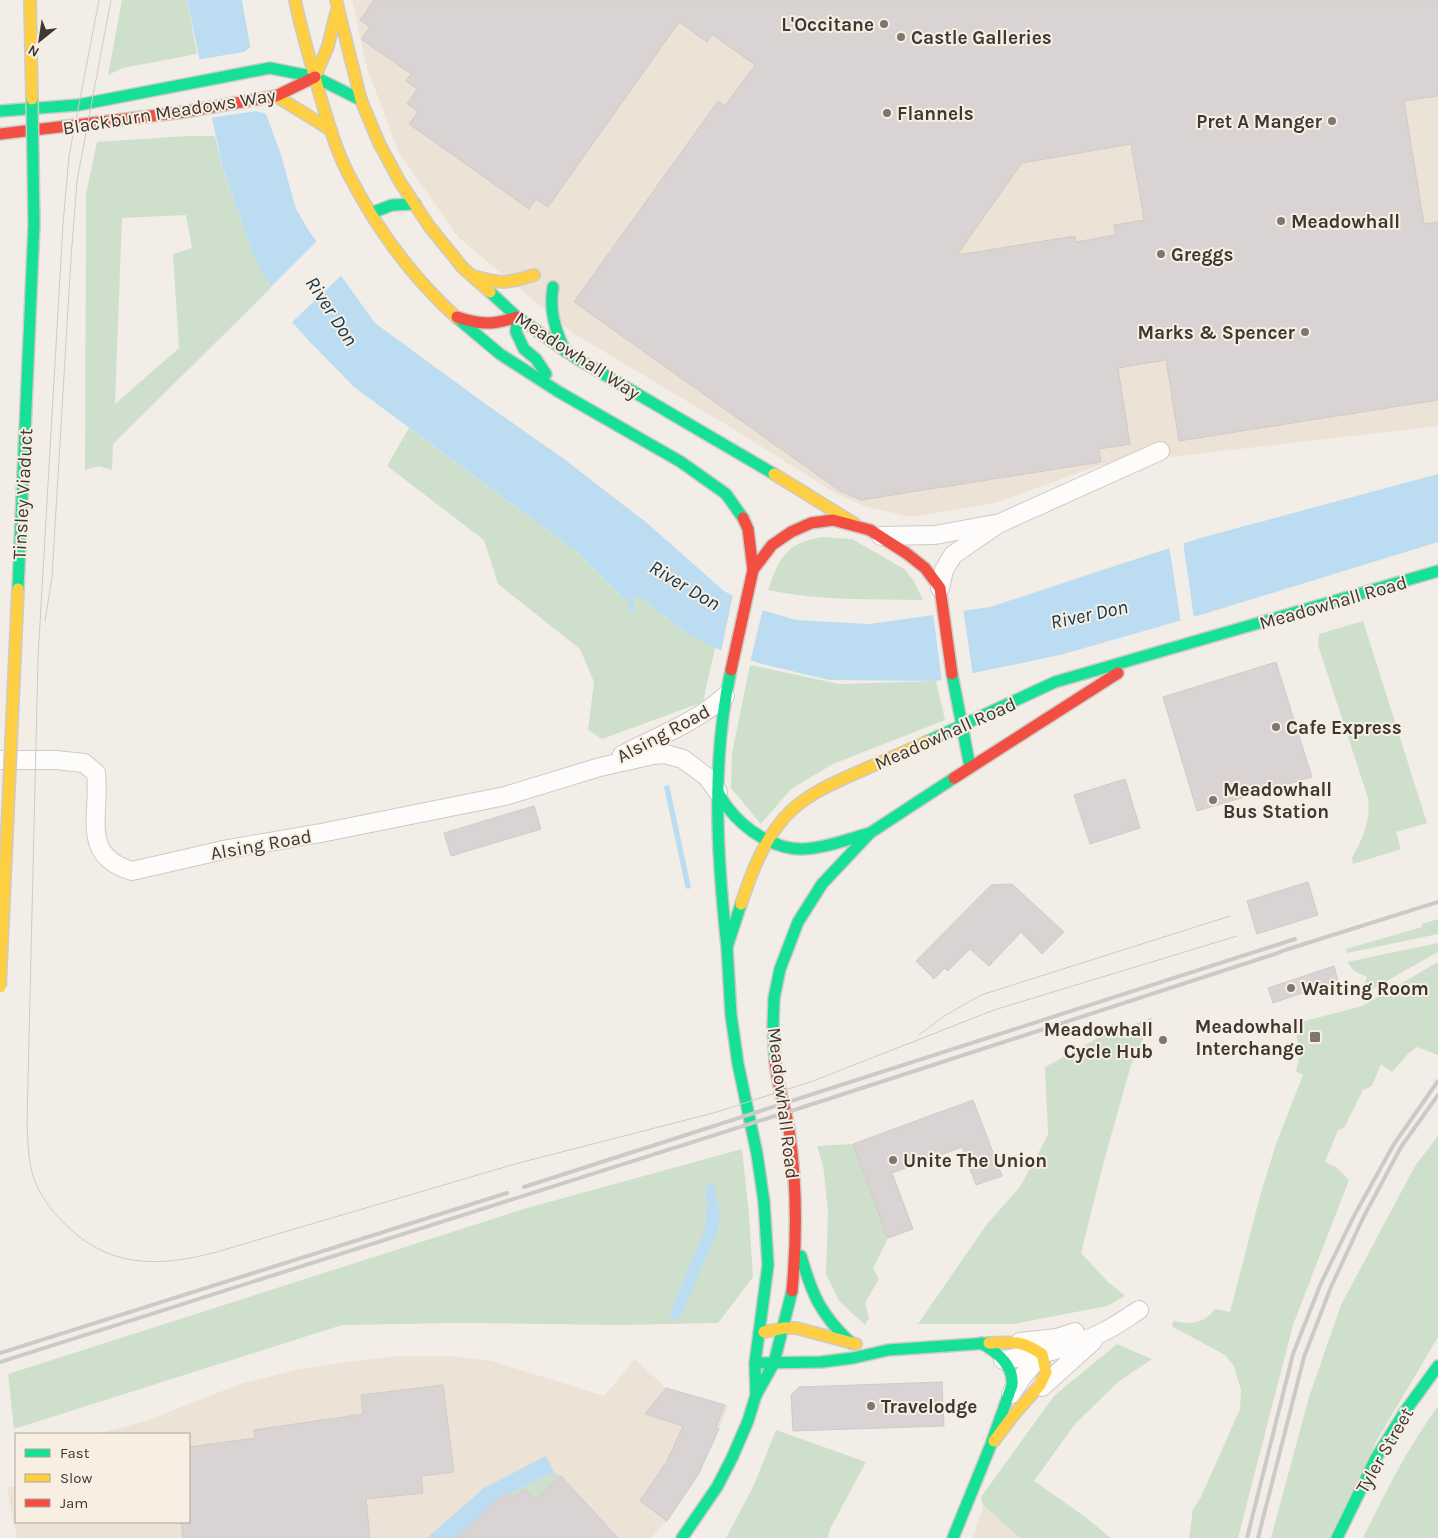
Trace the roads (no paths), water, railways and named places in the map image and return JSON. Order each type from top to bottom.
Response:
[{"type":"main road","points":[[20,0],[21,157]]},
{"type":"main road","name":"Tinsley Viaduct","points":[[0,987],[34,225],[30,0]]},
{"type":"main road","name":"Meadowhall Way","points":[[296,0],[301,30],[331,130],[348,176],[406,263],[433,295],[500,354],[558,392],[680,462],[726,494],[740,512],[748,529],[753,570],[725,696],[718,792]]},
{"type":"main road","points":[[337,4],[328,46],[315,77],[360,100]]},
{"type":"main road","name":"Meadowhall Way","points":[[337,4],[360,100],[380,143],[400,182],[429,226],[471,275],[517,316],[566,352],[855,524],[881,536],[925,568],[940,588],[953,682],[970,767]]},
{"type":"main road","points":[[290,44],[301,30]]},
{"type":"main road","points":[[270,68],[280,57]]},
{"type":"main road","name":"Blackburn Meadows Way","points":[[0,111],[78,105],[270,68],[315,77]]},
{"type":"main road","name":"Blackburn Meadows Way","points":[[0,134],[184,112],[276,96],[315,77]]},
{"type":"main road","points":[[276,96],[331,130]]},
{"type":"main road","points":[[371,213],[389,204],[415,204]]},
{"type":"main road","points":[[471,275],[498,283],[512,282],[534,275]]},
{"type":"main road","points":[[553,287],[550,301],[551,318],[566,352]]},
{"type":"main road","points":[[456,317],[478,325],[498,323],[517,316],[516,332],[524,349],[536,359],[558,392]]},
{"type":"main road","name":"Tinsley Viaduct","points":[[0,761],[14,430]]},
{"type":"main road","name":"Meadowhall Way","points":[[753,570],[772,545],[791,532],[811,523],[833,520],[855,524]]},
{"type":"main road","name":"Meadowhall Road","points":[[728,947],[749,879],[768,841],[784,818],[824,787],[962,726],[1055,682],[1438,571]]},
{"type":"main road","name":"Meadowhall Road","points":[[682,1538],[717,1487],[732,1458],[756,1396],[774,1363],[792,1295],[796,1206],[789,1129],[776,1073],[773,1026],[774,998],[780,969],[798,922],[810,899],[822,884],[870,833],[1141,658]]},
{"type":"main road","name":"Meadowhall Road","points":[[718,792],[730,811],[744,824],[768,841],[792,848],[802,849],[825,845],[870,833]]},
{"type":"main road","name":"Meadowhall Road","points":[[718,792],[721,893],[728,947],[731,1015],[738,1064],[757,1154],[764,1202],[768,1265],[755,1363],[756,1396]]},
{"type":"main road","points":[[796,1238],[810,1288],[820,1309],[835,1328],[851,1342]]},
{"type":"main road","points":[[760,1333],[784,1328],[796,1328],[888,1350]]},
{"type":"main road","points":[[755,1363],[821,1362],[853,1358],[888,1350],[1020,1342],[1042,1354],[1046,1372],[1032,1396],[1012,1417],[994,1441]]},
{"type":"main road","points":[[953,1538],[994,1441],[1007,1400],[1012,1376],[1003,1360],[995,1351],[981,1343]]},
{"type":"main road","name":"Tyler Street","points":[[1337,1538],[1376,1458],[1406,1410],[1438,1366]]},
{"type":"street","points":[[940,588],[944,570],[953,556],[998,524],[1160,451]]},
{"type":"street","points":[[881,536],[935,535],[998,524]]},
{"type":"street","name":"Alsing Road","points":[[600,768],[697,718],[712,709],[725,696]]},
{"type":"street","name":"Alsing Road","points":[[0,761],[56,760],[84,763],[96,773],[98,789],[95,838],[106,857],[118,866],[132,871],[228,849],[321,834],[504,796],[652,755],[665,754],[683,759],[707,777],[718,792]]},
{"type":"street","points":[[1003,1360],[1042,1354],[1074,1344],[1105,1331],[1139,1310]]},
{"type":"street","points":[[1020,1342],[1056,1338],[1085,1329],[1105,1331]]},
{"type":"street","points":[[1032,1396],[1105,1331]]},
{"type":"street","points":[[1007,1400],[1023,1376],[1056,1338]]},
{"type":"water","name":"River Don","points":[[187,0],[242,0],[258,92],[281,155],[296,209],[309,231],[375,323],[560,456],[647,523],[724,591],[755,608],[796,620],[869,624],[990,607],[1200,538],[1438,474],[1438,542],[1207,613],[1060,655],[936,681],[829,680],[758,663],[715,648],[687,634],[640,597],[624,599],[577,552],[354,387],[292,322],[254,257],[222,165]]},
{"type":"water","points":[[714,1184],[720,1214],[717,1233],[679,1320],[669,1316],[705,1229],[707,1203],[705,1186]]},
{"type":"water","points":[[546,1456],[554,1472],[509,1494],[506,1492],[456,1538],[427,1538],[484,1488]]},
{"type":"waterway","points":[[630,592],[632,610]]},
{"type":"waterway","points":[[667,788],[688,886]]},
{"type":"tram line","points":[[99,0],[69,156],[63,224],[38,658],[27,1124],[30,1162],[36,1184],[52,1210],[82,1238],[99,1249],[116,1256],[134,1260],[172,1261],[213,1253],[515,1164],[717,1112],[813,1081],[994,1010],[1237,936]]},
{"type":"tram line","points":[[45,621],[52,577],[77,181],[111,0]]},
{"type":"tram line","points":[[919,1035],[944,1016],[981,995],[1230,916]]},
{"type":"railway","points":[[0,1362],[819,1102],[1438,902]]},
{"type":"railway","points":[[524,1187],[1295,939]]},
{"type":"railway","points":[[1247,1538],[1293,1354],[1321,1283],[1355,1214],[1394,1144],[1438,1081]]},
{"type":"railway","points":[[1258,1538],[1304,1357],[1331,1287],[1363,1218],[1401,1147],[1438,1095]]},
{"type":"railway","points":[[0,1353],[507,1193]]},
{"type":"place","name":"L'Occitane","points":[[884,24]]},
{"type":"place","name":"Castle Galleries","points":[[901,37]]},
{"type":"place","name":"Flannels","points":[[887,113]]},
{"type":"place","name":"Pret A Manger","points":[[1332,121]]},
{"type":"place","name":"Meadowhall","points":[[1281,221]]},
{"type":"place","name":"Greggs","points":[[1161,254]]},
{"type":"place","name":"Marks & Spencer","points":[[1305,332]]},
{"type":"place","name":"Cafe Express","points":[[1276,727]]},
{"type":"place","name":"Meadowhall Bus Station","points":[[1213,800]]},
{"type":"place","name":"Waiting Room","points":[[1291,988]]},
{"type":"place","name":"Meadowhall Interchange","points":[[1315,1037]]},
{"type":"place","name":"Meadowhall Cycle Hub","points":[[1163,1040]]},
{"type":"place","name":"Unite The Union","points":[[893,1160]]},
{"type":"place","name":"Travelodge","points":[[871,1406]]}]
